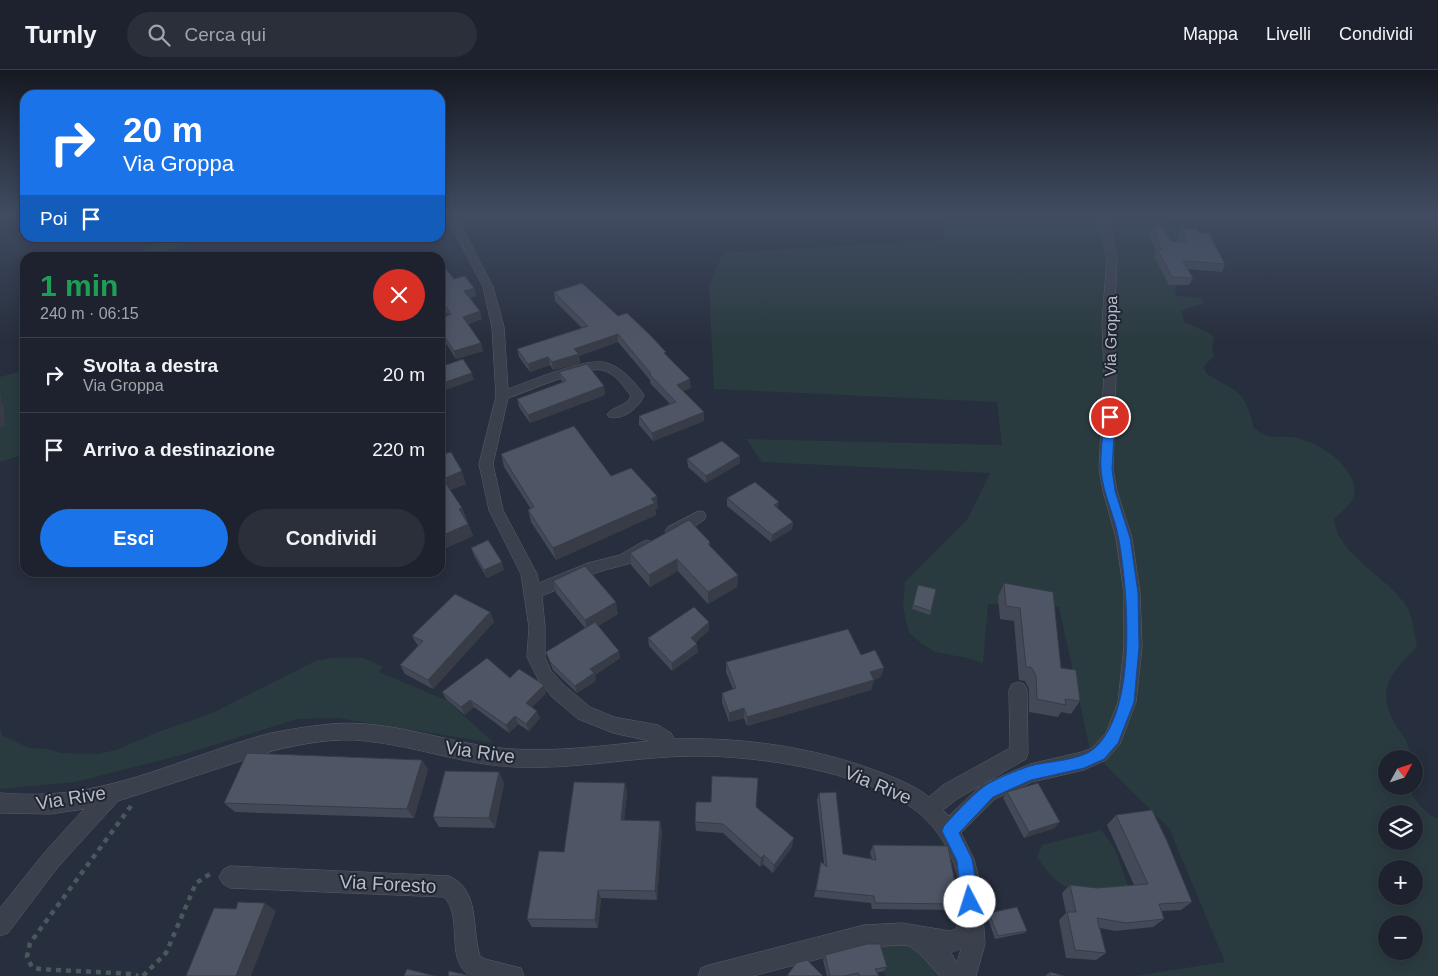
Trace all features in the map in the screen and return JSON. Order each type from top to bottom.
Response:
[{"type":"street","points":[[472,257],[493,301],[498,327],[502,396],[488,449],[486,464],[488,479],[496,510],[522,557],[534,593],[537,627],[536,657],[545,676],[558,691],[584,712],[613,725],[651,732],[664,739],[669,748]]},
{"type":"street","name":"Via Groppa","points":[[950,831],[988,792],[1030,773],[1084,761],[1099,754],[1113,738],[1127,702],[1133,647],[1132,593],[1124,538],[1110,491],[1106,469],[1110,374],[1108,322],[1112,257]]},
{"type":"street","points":[[502,396],[585,368],[602,366],[613,371],[638,395],[636,402],[631,406],[614,414]]},
{"type":"street","points":[[534,593],[594,567],[624,560],[699,516]]},
{"type":"street","points":[[929,809],[950,792],[1020,753],[1018,690]]},
{"type":"street","name":"Via Rive","points":[[0,803],[37,806],[66,803],[113,792],[241,751],[295,737],[363,732],[478,754],[517,758],[564,759],[669,748],[724,748],[811,761],[872,778],[914,798],[929,809],[950,831]]},
{"type":"street","points":[[0,925],[51,860],[113,792]]},
{"type":"street","points":[[950,831],[964,859],[970,887],[974,944],[965,976]]},
{"type":"street","name":"Via Foresto","points":[[230,877],[449,887],[460,898],[463,907],[468,950],[472,964],[482,970],[513,976]]},
{"type":"street","points":[[709,976],[864,936],[914,936],[942,942],[958,940],[968,932],[971,916]]},
{"type":"street","points":[[914,936],[934,950],[944,961],[952,976]]},
{"type":"path","points":[[138,976],[133,974],[39,969],[32,967],[27,957],[30,943],[125,814],[137,800],[153,791],[153,780]]},
{"type":"path","points":[[143,976],[166,953],[196,884],[207,874],[215,872],[230,877]]},
{"type":"shaded area","points":[[721,257],[1184,257],[1185,281],[1175,288],[1176,296],[1201,298],[1204,303],[1181,311],[1185,323],[1206,331],[1214,337],[1212,349],[1214,356],[1204,366],[1206,373],[1233,389],[1243,398],[1254,428],[1259,432],[1270,437],[1291,437],[1308,441],[1323,449],[1343,465],[1355,487],[1355,493],[1350,503],[1334,519],[1337,532],[1353,554],[1397,594],[1408,608],[1412,619],[1417,646],[1390,678],[1386,696],[1394,723],[1406,740],[1409,750],[1378,750],[1378,795],[1412,795],[1419,805],[1378,805],[1378,850],[1423,850],[1423,809],[1438,819],[1438,976],[1134,976],[1225,962],[1169,828],[1090,750],[1059,607],[988,604],[983,663],[935,652],[909,633],[903,607],[905,582],[967,520],[990,473],[762,462],[746,439],[1002,445],[997,402],[714,389],[709,285]]},
{"type":"shaded area","points":[[20,371],[20,456],[0,462],[0,377]]},
{"type":"shaded area","points":[[332,658],[364,658],[383,667],[379,672],[448,701],[494,743],[337,718],[297,719],[185,754],[75,782],[0,789],[0,729],[3,736],[29,748],[47,749],[61,753],[97,754],[116,750],[155,733],[213,713],[315,661]]},
{"type":"shaded area","points":[[1101,830],[1114,847],[1129,888],[1087,892],[1076,891],[1057,881],[1037,857],[1042,845]]},
{"type":"shaded area","points":[[876,942],[914,947],[926,957],[941,976],[885,976]]},
{"type":"building","points":[[1161,257],[1222,257],[1225,264],[1183,261],[1193,278],[1172,277]]},
{"type":"building","points":[[445,268],[454,279],[465,276],[474,288],[464,291],[480,311],[463,317],[481,343],[454,351],[445,338],[445,316],[451,314],[445,306]]},
{"type":"building","points":[[582,283],[618,316],[627,313],[651,336],[666,352],[664,353],[690,379],[677,385],[704,412],[652,433],[639,416],[676,402],[650,375],[618,334],[574,349],[579,354],[552,362],[548,357],[528,364],[517,349],[588,326],[554,292]]},
{"type":"building","points":[[463,359],[472,373],[445,382],[445,365]]},
{"type":"building","points":[[587,364],[604,386],[528,415],[517,399],[566,381],[559,372]]},
{"type":"building","points":[[574,426],[611,476],[631,468],[657,496],[651,499],[655,503],[553,548],[528,510],[534,507],[501,454]]},
{"type":"building","points":[[722,441],[740,456],[706,476],[687,459]]},
{"type":"building","points":[[451,452],[462,471],[445,478],[445,454]]},
{"type":"building","points":[[445,482],[462,508],[459,509],[468,524],[445,534]]},
{"type":"building","points":[[755,482],[779,502],[774,505],[793,522],[772,535],[727,498]]},
{"type":"building","points":[[689,520],[710,542],[708,544],[738,575],[708,592],[677,559],[649,575],[630,553]]},
{"type":"building","points":[[488,540],[502,562],[484,570],[471,548]]},
{"type":"building","points":[[585,566],[616,602],[585,620],[553,581]]},
{"type":"building","points":[[1004,583],[1053,592],[1061,668],[1076,670],[1080,701],[1065,699],[1066,705],[1037,699],[1036,676],[1032,668],[1026,667],[1020,608],[1006,606]]},
{"type":"building","points":[[918,585],[936,589],[931,611],[913,605]]},
{"type":"building","points":[[455,594],[490,612],[428,680],[400,665],[423,641],[412,636]]},
{"type":"building","points":[[694,607],[709,622],[691,638],[697,644],[672,663],[648,638]]},
{"type":"building","points":[[595,622],[619,651],[590,669],[594,673],[575,686],[550,662],[546,652]]},
{"type":"building","points":[[848,629],[861,655],[875,650],[884,668],[870,672],[874,680],[747,717],[744,708],[729,713],[722,693],[736,688],[726,662]]},
{"type":"building","points":[[487,658],[510,678],[519,669],[544,685],[526,703],[537,711],[526,724],[515,716],[506,725],[470,700],[461,707],[442,692]]},
{"type":"building","points":[[247,753],[422,760],[407,809],[224,803]]},
{"type":"building","points":[[445,771],[499,772],[489,818],[433,817]]},
{"type":"building","points":[[712,776],[758,778],[756,807],[794,838],[774,865],[764,855],[761,858],[723,824],[695,822],[696,802],[711,802]]},
{"type":"building","points":[[574,782],[625,783],[621,820],[660,821],[655,891],[598,890],[595,920],[527,919],[539,851],[564,852]]},
{"type":"building","points":[[1038,783],[1060,822],[1029,832],[1007,792]]},
{"type":"building","points":[[836,792],[843,854],[876,860],[873,845],[948,846],[959,904],[875,903],[874,896],[816,890],[821,862],[827,867],[819,793]]},
{"type":"building","points":[[1152,810],[1192,902],[1159,904],[1164,919],[1126,923],[1097,918],[1106,953],[1075,950],[1067,912],[1076,912],[1070,885],[1097,888],[1148,884],[1116,815]]},
{"type":"building","points":[[238,902],[265,903],[236,976],[186,976],[214,908],[236,909]]},
{"type":"building","points":[[1017,907],[1027,931],[998,936],[989,913]]},
{"type":"building","points":[[867,944],[880,944],[887,967],[875,969],[879,976],[860,976],[858,973],[830,976],[825,955]]},
{"type":"building","points":[[807,960],[823,976],[787,976],[796,963]]},
{"type":"building","points":[[407,969],[435,976],[404,976]]},
{"type":"building","points":[[449,971],[471,976],[448,976]]},
{"type":"building","points":[[1050,972],[1064,976],[1050,976]]},
{"type":"route","points":[[970,902],[970,887],[964,859],[950,831],[988,792],[1030,773],[1084,761],[1099,754],[1113,738],[1127,702],[1133,647],[1132,593],[1124,538],[1110,491],[1106,469],[1110,417]]}]
